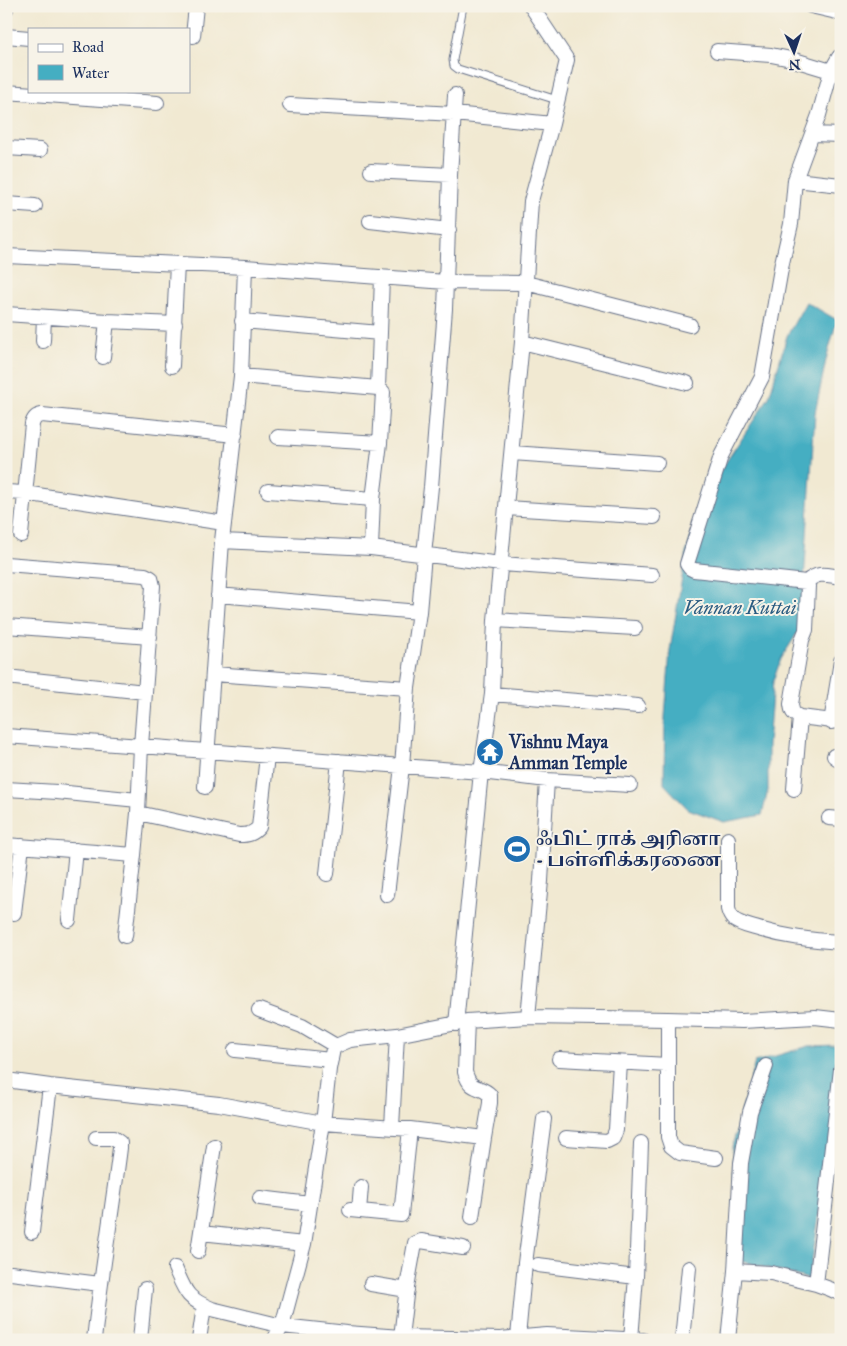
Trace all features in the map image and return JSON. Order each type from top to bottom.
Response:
[{"type":"street","points":[[192,36],[196,6]]},
{"type":"street","points":[[472,1217],[490,1095],[486,1091],[471,1085],[467,1078],[461,1023],[480,772],[492,694],[496,620],[522,342],[532,200],[566,60],[531,6]]},
{"type":"street","points":[[811,6],[841,13]]},
{"type":"street","points":[[6,36],[28,38]]},
{"type":"street","points":[[717,51],[791,59],[832,72]]},
{"type":"street","points":[[840,56],[832,72],[820,115],[795,180],[791,224],[782,263],[762,377],[721,456],[687,564],[694,570],[806,582],[819,574],[841,577]]},
{"type":"street","points":[[6,92],[157,103]]},
{"type":"street","points":[[387,895],[402,766],[408,688],[420,612],[444,328],[455,94]]},
{"type":"street","points":[[290,105],[454,114],[552,124]]},
{"type":"street","points":[[812,134],[841,135]]},
{"type":"street","points":[[6,148],[40,150]]},
{"type":"street","points":[[371,171],[450,176]]},
{"type":"street","points":[[795,180],[841,185]]},
{"type":"street","points":[[6,204],[35,206]]},
{"type":"street","points":[[370,221],[449,230]]},
{"type":"street","points":[[6,256],[245,267],[446,282],[526,283],[690,324]]},
{"type":"street","points":[[172,366],[177,264]]},
{"type":"street","points":[[205,787],[222,541],[241,376],[245,267]]},
{"type":"street","points":[[378,388],[382,277]]},
{"type":"street","points":[[6,314],[175,324]]},
{"type":"street","points":[[43,341],[44,317]]},
{"type":"street","points":[[103,357],[107,321]]},
{"type":"street","points":[[242,321],[380,333]]},
{"type":"street","points":[[522,342],[687,383]]},
{"type":"street","points":[[241,376],[382,389],[384,395],[373,499],[371,548]]},
{"type":"street","points":[[21,535],[32,424],[37,416],[235,435]]},
{"type":"street","points":[[278,437],[380,443]]},
{"type":"street","points":[[512,453],[657,463]]},
{"type":"street","points":[[268,491],[373,499]]},
{"type":"street","points":[[6,492],[24,493],[224,523]]},
{"type":"street","points":[[506,508],[654,518]]},
{"type":"street","points":[[222,541],[371,548],[501,564],[652,575]]},
{"type":"street","points":[[6,564],[145,575],[151,578],[153,586],[138,806],[125,936]]},
{"type":"street","points":[[806,582],[808,586],[806,630],[802,640],[791,704],[792,712],[795,716],[836,722],[841,661]]},
{"type":"street","points":[[218,595],[420,612]]},
{"type":"street","points":[[496,620],[635,628]]},
{"type":"street","points":[[6,626],[150,637]]},
{"type":"street","points":[[213,674],[408,688]]},
{"type":"street","points":[[6,676],[145,692]]},
{"type":"street","points":[[492,694],[638,706]]},
{"type":"street","points":[[794,789],[800,717]]},
{"type":"street","points":[[6,736],[480,772],[547,780],[630,785]]},
{"type":"street","points":[[6,789],[57,792],[138,806],[240,835],[247,835],[254,833],[259,827],[267,756]]},
{"type":"street","points":[[328,874],[339,761]]},
{"type":"street","points":[[528,1017],[541,880],[547,780]]},
{"type":"street","points":[[728,839],[728,909],[729,914],[734,920],[795,938],[841,942]]},
{"type":"street","points":[[6,845],[134,854]]},
{"type":"street","points":[[14,913],[22,846]]},
{"type":"street","points":[[69,920],[76,850]]},
{"type":"street","points":[[259,1010],[302,1026],[336,1046]]},
{"type":"street","points":[[274,1340],[282,1326],[304,1244],[331,1060],[333,1049],[336,1046],[350,1040],[397,1035],[461,1023],[528,1017],[742,1021],[815,1017],[841,1020]]},
{"type":"street","points":[[668,1019],[668,1137],[671,1146],[680,1153],[716,1158]]},
{"type":"street","points":[[392,1127],[397,1035]]},
{"type":"street","points":[[235,1050],[331,1060]]},
{"type":"street","points":[[559,1059],[668,1065]]},
{"type":"street","points":[[566,1138],[607,1141],[613,1138],[616,1130],[620,1062]]},
{"type":"street","points":[[728,1340],[735,1271],[741,1163],[750,1112],[766,1066]]},
{"type":"street","points":[[816,1284],[841,1069]]},
{"type":"street","points":[[6,1080],[218,1104],[322,1123],[392,1127],[484,1138]]},
{"type":"street","points":[[32,1232],[50,1086]]},
{"type":"street","points":[[518,1337],[525,1263],[544,1119]]},
{"type":"street","points":[[361,1187],[354,1210],[400,1215],[410,1129]]},
{"type":"street","points":[[94,1340],[100,1284],[120,1148],[118,1140],[113,1138],[96,1138]]},
{"type":"street","points":[[175,1268],[184,1290],[189,1296],[204,1306],[282,1326],[410,1338],[500,1339],[547,1335],[637,1339],[636,1277],[641,1143]]},
{"type":"street","points":[[198,1251],[214,1146]]},
{"type":"street","points":[[260,1198],[310,1204]]},
{"type":"street","points":[[201,1233],[304,1244]]},
{"type":"street","points":[[410,1338],[407,1290],[415,1243],[421,1242],[463,1248]]},
{"type":"street","points":[[538,1265],[636,1277]]},
{"type":"street","points":[[682,1340],[689,1268]]},
{"type":"street","points":[[735,1271],[770,1274],[816,1284],[841,1294]]},
{"type":"street","points":[[11,1273],[100,1284]]},
{"type":"street","points":[[371,1284],[407,1290]]},
{"type":"street","points":[[140,1340],[145,1289]]},
{"type":"street","points":[[199,1340],[204,1306]]},
{"type":"lane","points":[[464,6],[453,60],[454,66],[458,69],[557,100]]},
{"type":"water","name":"Vannan Kuttai","points":[[806,302],[837,320],[815,413],[801,627],[781,659],[773,681],[768,745],[768,790],[762,815],[724,822],[688,809],[664,784],[665,717],[670,650],[686,553],[706,492],[769,397],[787,336]]},
{"type":"water","points":[[839,1045],[841,1051],[841,1078],[809,1279],[740,1261],[732,1147],[755,1062],[809,1046]]},
{"type":"place","name":"Vishnu Maya Amman Temple","points":[[490,752]]},
{"type":"place","name":"ஃபிட் ராக் அரினா - பள்ளிக்கரணை","points":[[517,849]]}]
